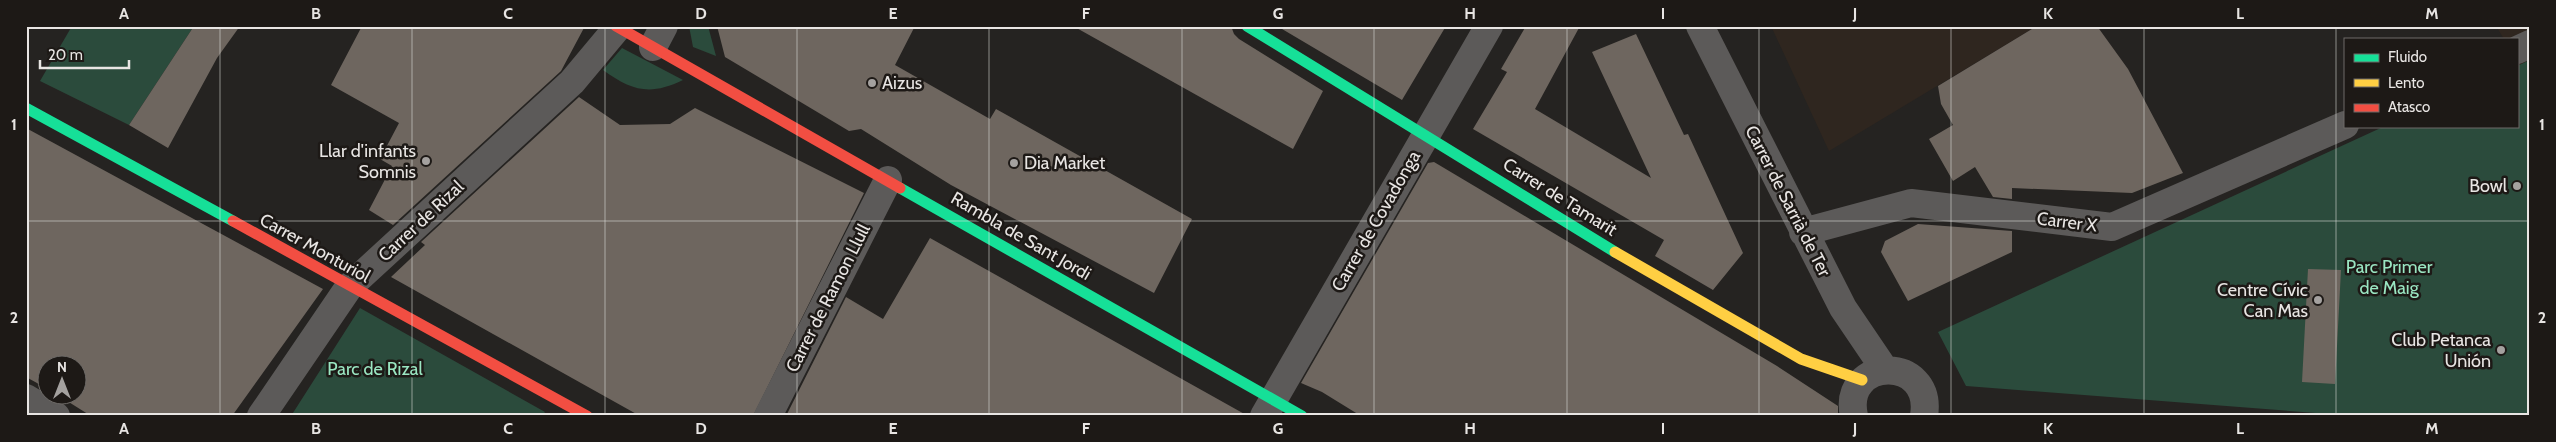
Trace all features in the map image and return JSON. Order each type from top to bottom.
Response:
[{"type":"street","name":"Carrer de Tamarit","points":[[1247,26],[1426,134],[1609,248],[1801,359],[1873,375]]},
{"type":"street","name":"Carrer de Covadonga","points":[[1269,408],[1489,26]]},
{"type":"street","name":"Carrer de Sarrià de Ter","points":[[1700,26],[1843,308],[1873,375]]},
{"type":"street","name":"Rambla de Sant Jordi","points":[[617,27],[658,37],[724,87],[888,180],[1269,408],[1302,416]]},
{"type":"street","name":"Carrer de Rizal","points":[[261,416],[349,287],[572,82],[617,27]]},
{"type":"street","points":[[2518,50],[2530,44]]},
{"type":"street","name":"Carrer Monturiol","points":[[26,108],[587,416]]},
{"type":"street","name":"Carrer X","points":[[1803,232],[1910,203],[2112,227],[2344,125]]},
{"type":"street","name":"Carrer de Ramon Llull","points":[[768,416],[888,180]]},
{"type":"street","points":[[1854,416],[1853,397],[1873,375],[1897,370],[1908,375],[1917,383],[1926,405],[1924,416]]},
{"type":"street","points":[[26,398],[56,416]]},
{"type":"shaded area","points":[[1771,26],[2037,26],[1829,151]]},
{"type":"shaded area","points":[[2496,26],[2530,26],[2530,65],[2521,69],[2518,64],[2518,38],[2503,38]]},
{"type":"green space","points":[[72,26],[194,26],[129,125],[40,81]]},
{"type":"green space","points":[[689,26],[708,26],[716,56],[693,47]]},
{"type":"green space","points":[[622,48],[683,80],[661,88],[651,89],[632,87],[623,83],[603,70]]},
{"type":"green space","name":"Parc Primer de Maig","points":[[2530,60],[2530,416],[2355,416],[1966,386],[1938,332],[2381,128],[2518,128],[2518,66]]},
{"type":"green space","name":"Parc de Rizal","points":[[360,308],[545,412],[542,416],[291,416]]},
{"type":"building","points":[[194,26],[240,26],[217,58],[168,148],[129,125]]},
{"type":"building","points":[[362,26],[585,26],[561,71],[393,225],[369,210],[392,166],[380,159],[399,123],[331,85]]},
{"type":"building","points":[[717,26],[915,26],[895,65],[990,119],[996,109],[1192,219],[1154,293],[951,185],[861,129],[849,131],[725,57]]},
{"type":"building","points":[[1073,26],[1231,26],[1234,34],[1239,39],[1323,91],[1293,149]]},
{"type":"building","points":[[1277,26],[1446,26],[1402,100]]},
{"type":"building","points":[[1526,26],[1580,26],[1535,109],[1651,178],[1592,52],[1636,34],[1684,135],[1688,134],[1743,253],[1713,290],[1655,256],[1664,240],[1473,129],[1507,72],[1501,69]]},
{"type":"building","points":[[2037,26],[2097,26],[2128,69],[2183,173],[2132,193],[2012,188],[2012,199],[1993,197],[1975,167],[1953,181],[1929,139],[1953,125],[1941,104],[1938,86]]},
{"type":"building","points":[[579,97],[620,125],[670,124],[695,108],[864,193],[753,416],[640,416],[391,277],[425,245],[421,242]]},
{"type":"building","points":[[26,128],[323,289],[232,416],[91,416],[72,404],[88,404],[88,354],[38,354],[38,384],[26,377]]},
{"type":"building","points":[[1434,162],[1777,366],[1838,406],[1838,416],[1361,416],[1322,392],[1301,383],[1428,163]]},
{"type":"building","points":[[1918,224],[2012,231],[2012,252],[1908,301],[1881,252],[1885,241]]},
{"type":"building","points":[[930,238],[1248,416],[786,416],[846,297],[883,319]]},
{"type":"building","points":[[2308,269],[2341,270],[2335,384],[2302,382]]},
{"type":"traffic: fast","points":[[1247,26],[1615,252]]},
{"type":"traffic: fast","points":[[26,108],[233,221]]},
{"type":"traffic: fast","points":[[900,188],[1302,416]]},
{"type":"traffic: slow","points":[[1615,252],[1801,359],[1862,380]]},
{"type":"traffic: jam","points":[[616,26],[900,188]]},
{"type":"traffic: jam","points":[[233,221],[587,416]]},
{"type":"place","name":"Aizus","points":[[872,83]]},
{"type":"place","name":"Llar d'infants Somnis","points":[[426,161]]},
{"type":"place","name":"Dia Market","points":[[1014,163]]},
{"type":"place","name":"Bowl","points":[[2517,186]]},
{"type":"place","name":"Centre Cívic Can Mas","points":[[2318,300]]},
{"type":"place","name":"Club Petanca Unión","points":[[2501,350]]}]
